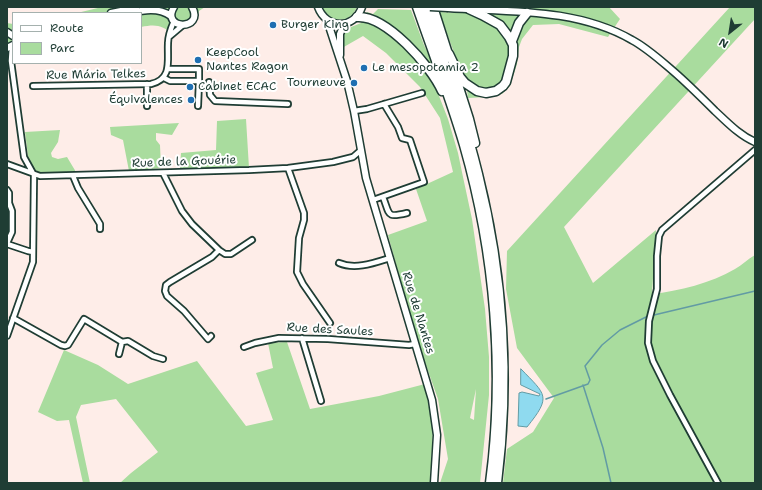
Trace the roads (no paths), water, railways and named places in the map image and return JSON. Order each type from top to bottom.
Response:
[{"type":"highway","points":[[417,7],[459,130],[469,164],[481,216],[493,296],[496,340],[497,384],[494,449],[490,483]]},
{"type":"highway","points":[[425,7],[462,117],[478,175],[494,252],[501,317],[503,357],[503,402],[497,483]]},
{"type":"highway","points":[[431,7],[437,20],[475,140],[480,167],[478,175]]},
{"type":"highway","points":[[470,8],[500,25],[512,42]]},
{"type":"highway","points":[[360,12],[404,42],[419,56],[439,84],[454,124],[459,130]]},
{"type":"highway","points":[[448,54],[457,72],[465,83],[477,91],[486,93],[500,89],[506,82],[513,56],[512,42],[519,23],[526,13]]},
{"type":"main road","points":[[116,12],[144,7]]},
{"type":"main road","points":[[165,7],[173,7],[172,18]]},
{"type":"main road","points":[[192,7],[194,15]]},
{"type":"main road","points":[[136,12],[152,9],[165,12],[178,24],[183,25],[191,21],[200,7]]},
{"type":"main road","points":[[318,7],[320,13],[327,20],[334,23],[344,24]]},
{"type":"main road","points":[[340,59],[340,34],[344,24],[368,7]]},
{"type":"main road","points":[[431,7],[470,8],[564,16],[582,20],[611,30],[631,39],[660,59],[727,123],[752,141]]},
{"type":"main road","points":[[327,20],[340,59]]},
{"type":"main road","name":"Rue de Nantes","points":[[340,59],[354,111],[366,178],[425,374],[435,418],[437,451],[434,483]]},
{"type":"street","name":"Rue Mária Telkes","points":[[33,86],[158,83],[164,78],[167,69],[168,37],[172,18]]},
{"type":"street","points":[[168,37],[183,25]]},
{"type":"street","points":[[7,336],[33,262],[34,175],[24,157],[10,61],[11,46]]},
{"type":"street","points":[[7,53],[10,61]]},
{"type":"street","points":[[167,69],[199,70],[198,106]]},
{"type":"street","points":[[164,78],[170,81],[199,81]]},
{"type":"street","points":[[209,82],[210,95],[215,101],[288,104]]},
{"type":"street","points":[[146,84],[147,106]]},
{"type":"street","points":[[354,111],[422,93]]},
{"type":"street","points":[[373,200],[424,182],[410,140],[402,138],[398,127],[384,104]]},
{"type":"street","points":[[718,483],[653,361],[648,343],[649,321],[657,289],[657,256],[659,236],[662,230],[755,150]]},
{"type":"street","name":"Rue de la Gouérie","points":[[7,165],[40,176],[249,170],[288,168],[340,160],[353,157],[360,151]]},
{"type":"street","points":[[17,168],[21,165],[24,157]]},
{"type":"street","points":[[288,168],[304,213],[304,220],[299,238],[297,272],[303,284],[330,323]]},
{"type":"street","points":[[163,173],[182,211],[192,224],[219,250],[225,254],[231,254],[252,240]]},
{"type":"street","points":[[72,176],[100,224],[100,228]]},
{"type":"street","points":[[7,190],[9,193],[9,202],[12,211],[12,232],[7,244],[33,252]]},
{"type":"street","points":[[383,197],[389,213],[394,216],[407,213]]},
{"type":"street","points":[[211,336],[208,339],[184,311],[167,296],[165,291],[166,285],[212,257],[219,250]]},
{"type":"street","points":[[339,263],[346,266],[362,265],[390,258]]},
{"type":"street","points":[[13,318],[65,346],[68,344],[84,318],[122,342],[128,341],[153,356],[163,359]]},
{"type":"street","name":"Rue des Saules","points":[[244,347],[279,338],[302,338],[409,345],[416,344]]},
{"type":"street","points":[[302,338],[321,401]]},
{"type":"street","points":[[119,354],[122,342]]},
{"type":"water","points":[[521,369],[536,385],[543,396],[543,402],[540,409],[527,427],[518,426],[519,393],[522,392],[539,396],[540,394],[521,385]]},
{"type":"waterway","points":[[654,315],[755,291]]},
{"type":"waterway","points":[[546,399],[588,384],[590,380],[585,366],[602,345],[620,330],[646,317]]},
{"type":"waterway","points":[[583,385],[603,448],[611,483]]},
{"type":"place","name":"Burger King","points":[[273,25]]},
{"type":"place","name":"KeepCool Nantes Ragon","points":[[198,60]]},
{"type":"place","name":"Le mesopotamia 2","points":[[364,68]]},
{"type":"place","name":"Tourneuve","points":[[354,83]]},
{"type":"place","name":"Cabinet ECAC","points":[[190,87]]},
{"type":"place","name":"Équivalences","points":[[191,100]]}]
